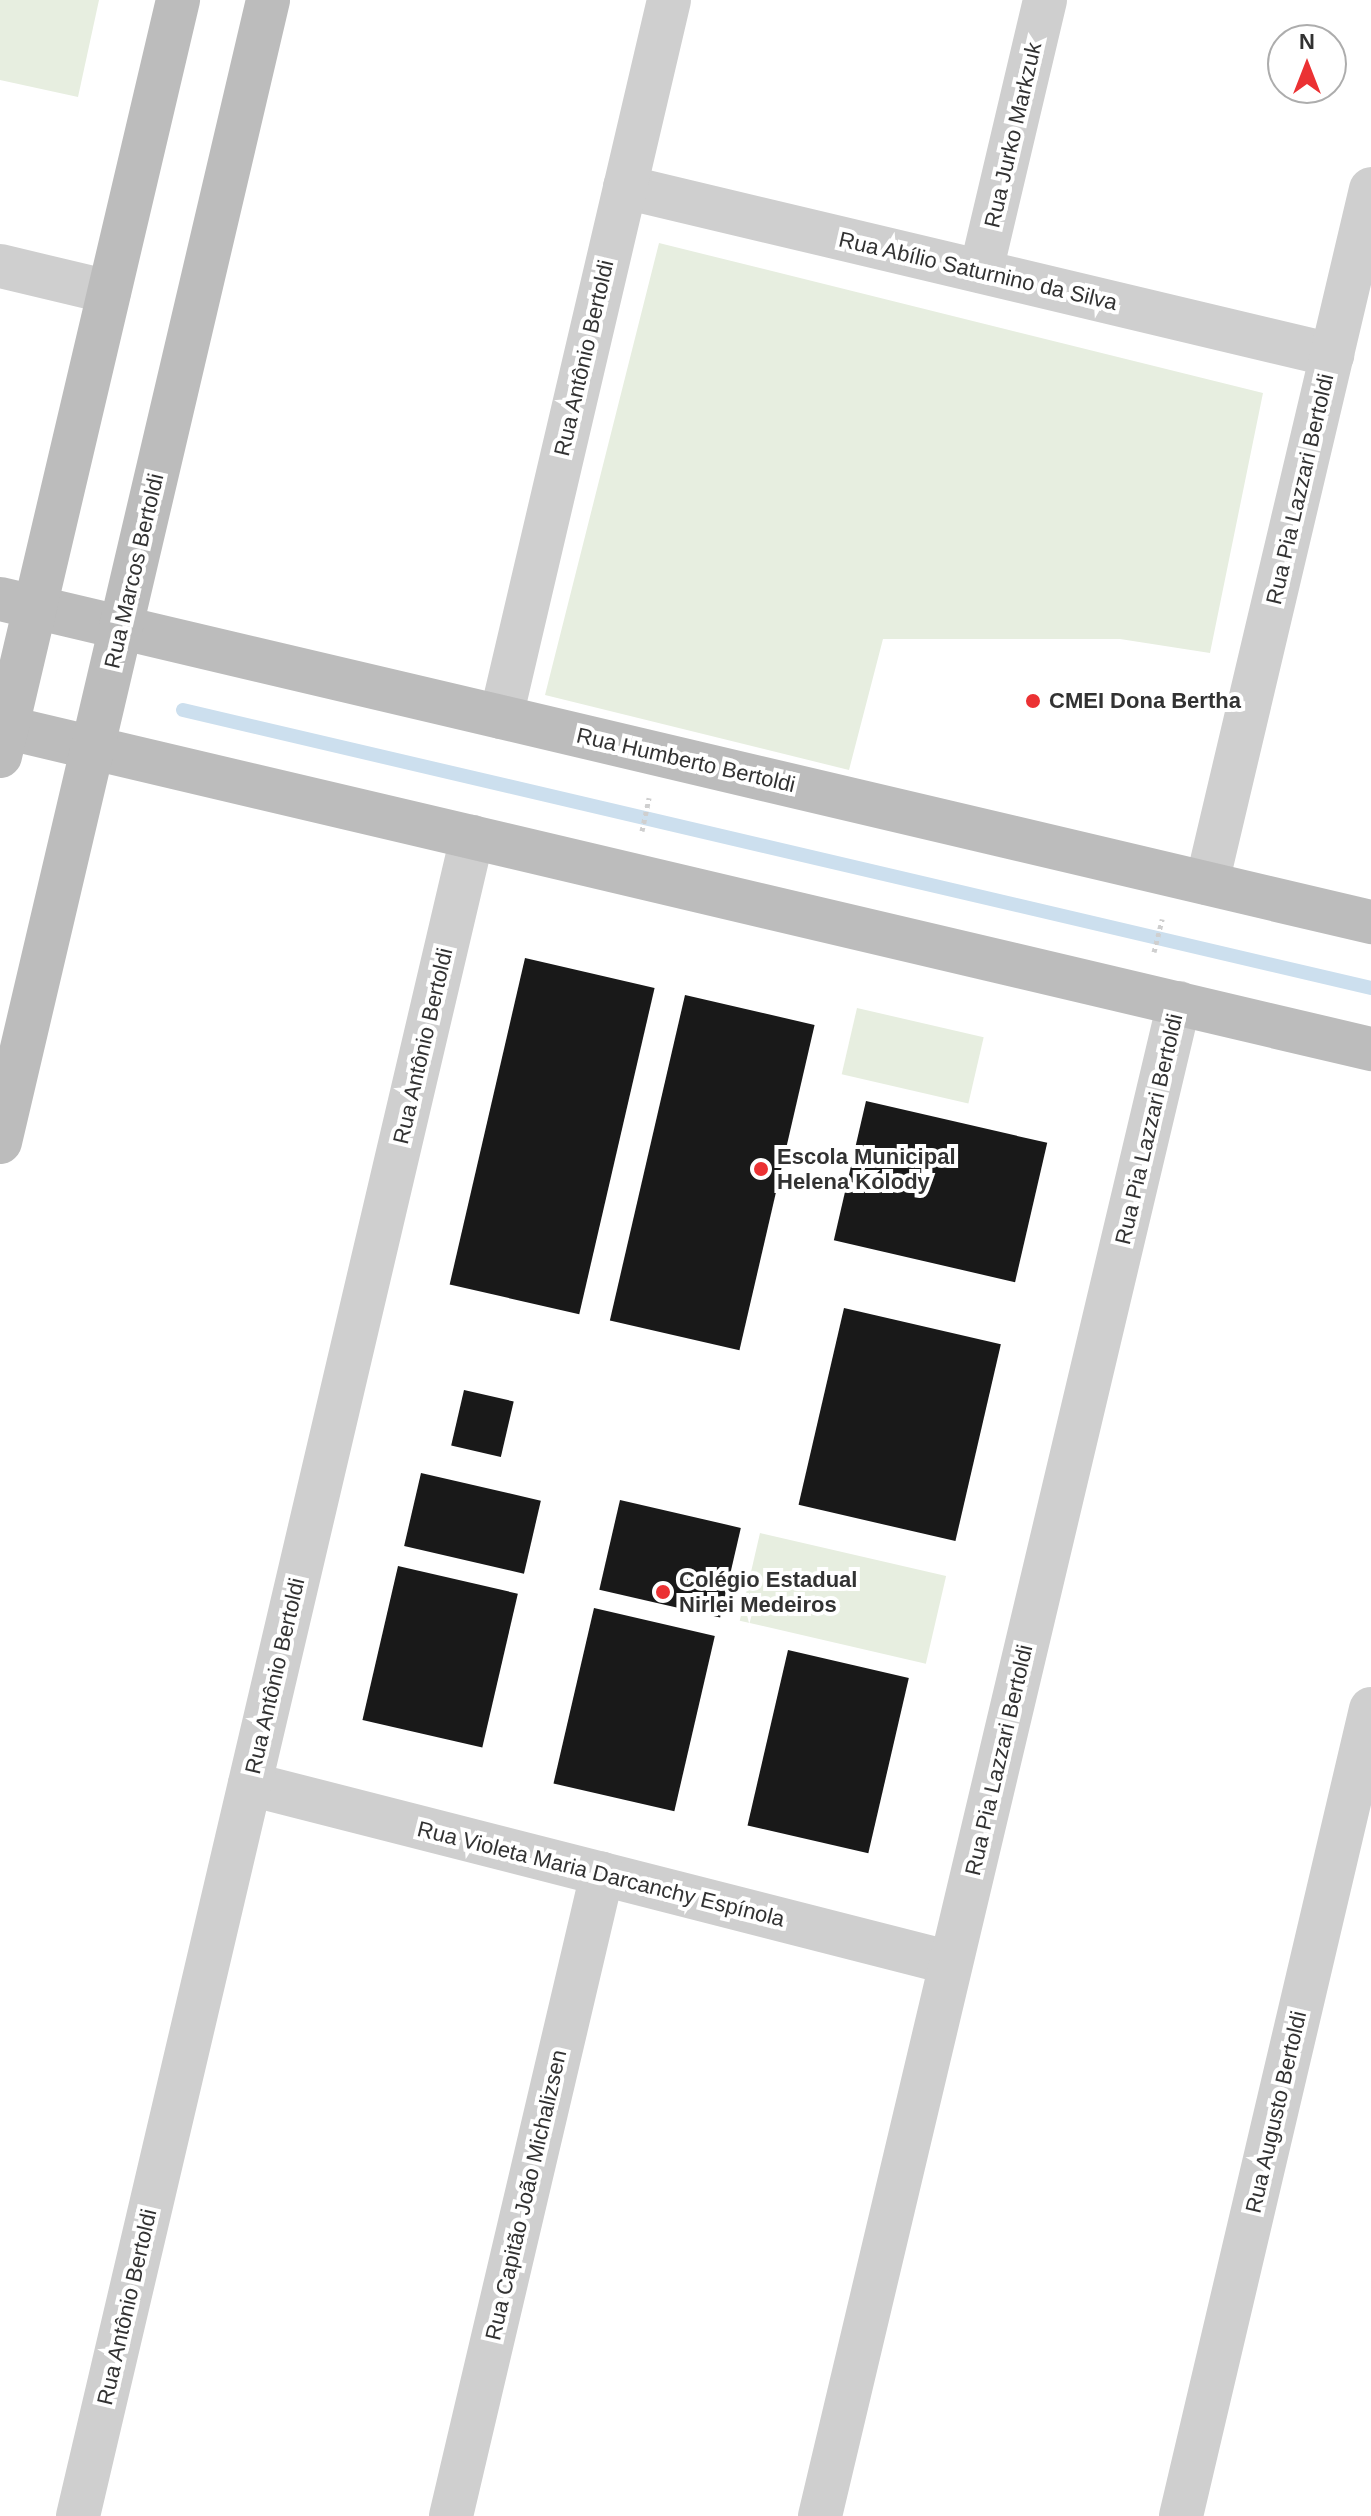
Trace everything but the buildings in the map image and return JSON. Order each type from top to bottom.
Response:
[{"type":"street","points":[[178,0],[109,292],[18,603],[2,736],[93,748],[1371,1049]]},
{"type":"street","name":"Rua Marcos Bertoldi","points":[[0,1142],[268,0]]},
{"type":"street","name":"Rua Antônio Bertoldi","points":[[501,717],[669,0]]},
{"type":"street","name":"Rua Jurko Markzuk","points":[[981,271],[1045,0]]},
{"type":"street","name":"Rua Abílio Saturnino da Silva","points":[[625,187],[1332,355]]},
{"type":"street","name":"Rua Pia Lazzari Bertoldi","points":[[1189,879],[1332,355],[1371,189]]},
{"type":"street","points":[[0,266],[109,292]]},
{"type":"street","name":"Rua Humberto Bertoldi","points":[[18,603],[1371,922]]},
{"type":"street","name":"Rua Antônio Bertoldi","points":[[78,2516],[472,837]]},
{"type":"street","name":"Rua Pia Lazzari Bertoldi","points":[[820,2516],[951,1963],[1162,1000]]},
{"type":"street","name":"Rua Augusto Bertoldi","points":[[1181,2516],[1371,1709]]},
{"type":"street","name":"Rua Violeta Maria Darcanchy Espínola","points":[[250,1784],[951,1963]]},
{"type":"street","name":"Rua Capitão João Michalizsen","points":[[451,2516],[602,1874]]},
{"type":"path","points":[[632,875],[658,754]]},
{"type":"path","points":[[1162,1000],[1189,879]]},
{"type":"shaded area","points":[[0,0],[99,0],[78,97],[0,80]]},
{"type":"shaded area","points":[[659,243],[1263,393],[1210,653],[1120,639],[883,639],[849,770],[545,695]]},
{"type":"shaded area","points":[[857,1008],[984,1037],[968,1104],[842,1074]]},
{"type":"shaded area","points":[[760,1533],[946,1576],[926,1664],[740,1621]]},
{"type":"waterway","points":[[183,710],[1371,988]]},
{"type":"place","name":"CMEI Dona Bertha","points":[[1033,701]]},
{"type":"place","name":"Escola Municipal Helena Kolody","points":[[761,1169]]},
{"type":"place","name":"Colégio Estadual Nirlei Medeiros","points":[[663,1592]]}]
